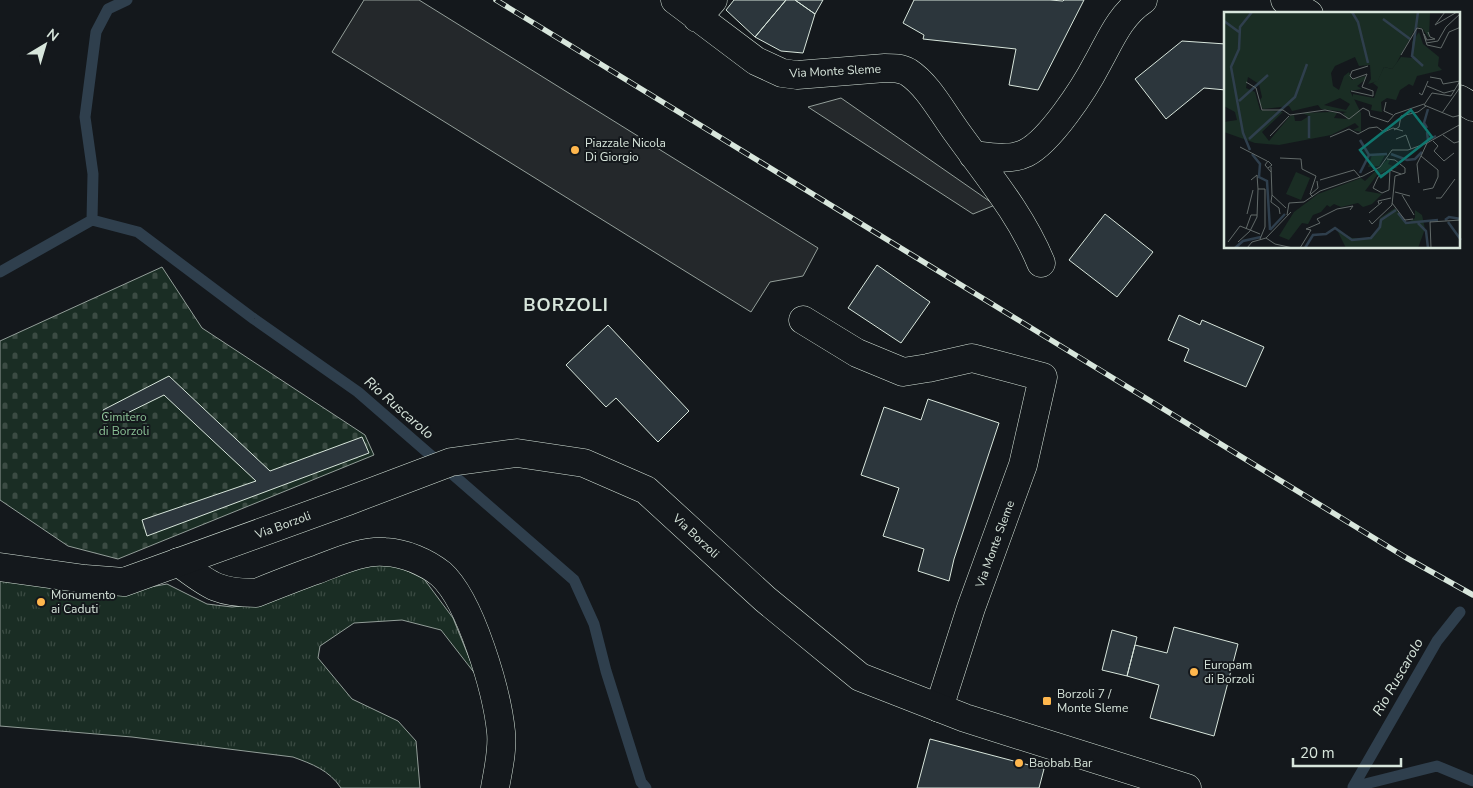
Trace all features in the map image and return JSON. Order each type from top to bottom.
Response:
[{"type":"street","name":"Via Monte Sleme","points":[[675,0],[705,9],[756,61],[782,73],[797,75],[891,68],[906,71],[928,92],[1016,216],[1041,263]]},
{"type":"street","points":[[973,155],[1016,156],[1026,153],[1038,144],[1061,119],[1096,66],[1114,30],[1136,4],[1143,0]]},
{"type":"street","points":[[1285,0],[1306,12]]},
{"type":"street","points":[[1460,100],[1473,107]]},
{"type":"street","name":"Via Monte Sleme","points":[[803,320],[857,353],[903,372],[972,358],[1043,377],[1023,465],[971,608],[939,708]]},
{"type":"street","name":"Via Borzoli","points":[[0,567],[85,579],[124,582],[451,462],[517,453],[584,463],[646,490],[765,600],[860,677],[965,718],[1187,788]]},
{"type":"street","points":[[178,562],[210,586],[222,590],[246,593],[256,593],[346,558],[366,553],[384,552],[406,555],[442,575],[457,595],[479,641],[488,669],[501,732],[500,763],[495,788]]},
{"type":"green space","name":"Cimitero di Borzoli","points":[[162,267],[202,328],[365,435],[374,455],[118,559],[68,546],[0,500],[0,341]]},
{"type":"green space","points":[[395,565],[424,579],[453,618],[476,675],[441,630],[402,620],[354,623],[320,646],[318,658],[352,699],[398,721],[416,741],[420,788],[341,788],[326,772],[293,757],[132,737],[0,726],[0,580],[117,593],[167,584],[207,604],[232,607],[259,604],[357,566]]},
{"type":"shaded area","name":"Piazzale Nicola Di Giorgio","points":[[364,0],[419,0],[818,248],[803,276],[770,282],[751,312],[332,52]]},
{"type":"shaded area","points":[[841,98],[995,205],[973,214],[808,107]]},
{"type":"building","points":[[734,0],[786,0],[755,37],[726,10]]},
{"type":"building","points":[[786,0],[795,0],[815,14],[803,53],[781,51],[755,37]]},
{"type":"building","points":[[795,0],[823,0],[815,14]]},
{"type":"building","points":[[914,0],[1084,0],[1038,90],[1009,85],[1016,49],[923,39],[924,35],[903,23]]},
{"type":"building","points":[[1182,41],[1224,44],[1224,90],[1204,88],[1166,119],[1135,79]]},
{"type":"building","points":[[1105,214],[1153,252],[1117,297],[1069,260]]},
{"type":"building","points":[[877,265],[930,302],[901,343],[848,308]]},
{"type":"building","points":[[1179,315],[1200,325],[1202,320],[1264,347],[1246,387],[1184,361],[1189,349],[1168,340]]},
{"type":"building","points":[[608,325],[689,411],[658,442],[616,398],[606,407],[566,365]]},
{"type":"building","points":[[169,376],[270,471],[362,437],[369,453],[147,536],[142,520],[256,481],[164,395],[109,422],[103,410]]},
{"type":"building","points":[[928,399],[999,423],[954,559],[949,581],[918,571],[924,549],[883,536],[899,488],[861,475],[884,407],[921,420]]},
{"type":"building","points":[[1174,627],[1238,644],[1214,736],[1150,718],[1159,685],[1127,676],[1135,645],[1167,653]]},
{"type":"building","points":[[1112,630],[1137,637],[1127,676],[1102,670]]},
{"type":"building","points":[[930,739],[1044,769],[1039,788],[917,788]]},
{"type":"waterway","points":[[92,220],[93,174],[85,117],[96,32],[108,9],[127,0]]},
{"type":"waterway","name":"Rio Ruscarolo","points":[[0,272],[92,220],[138,232],[254,319],[358,392],[574,580],[594,624],[606,671],[641,782],[646,788]]},
{"type":"waterway","name":"Rio Ruscarolo","points":[[1353,787],[1437,641],[1460,612]]},
{"type":"waterway","points":[[1353,787],[1437,766],[1473,781]]},
{"type":"railway","points":[[496,0],[1405,557],[1473,595]]},
{"type":"place","name":"Piazzale Nicola Di Giorgio","points":[[575,150]]},
{"type":"place","name":"Monumento ai Caduti","points":[[41,602]]},
{"type":"place","name":"Europam di Borzoli","points":[[1194,672]]},
{"type":"place","name":"Borzoli 7 / Monte Sleme","points":[[1047,701]]},
{"type":"place","name":"Baobab Bar","points":[[1019,763]]},
{"type":"district","name":"BORZOLI","points":[[566,305]]}]
